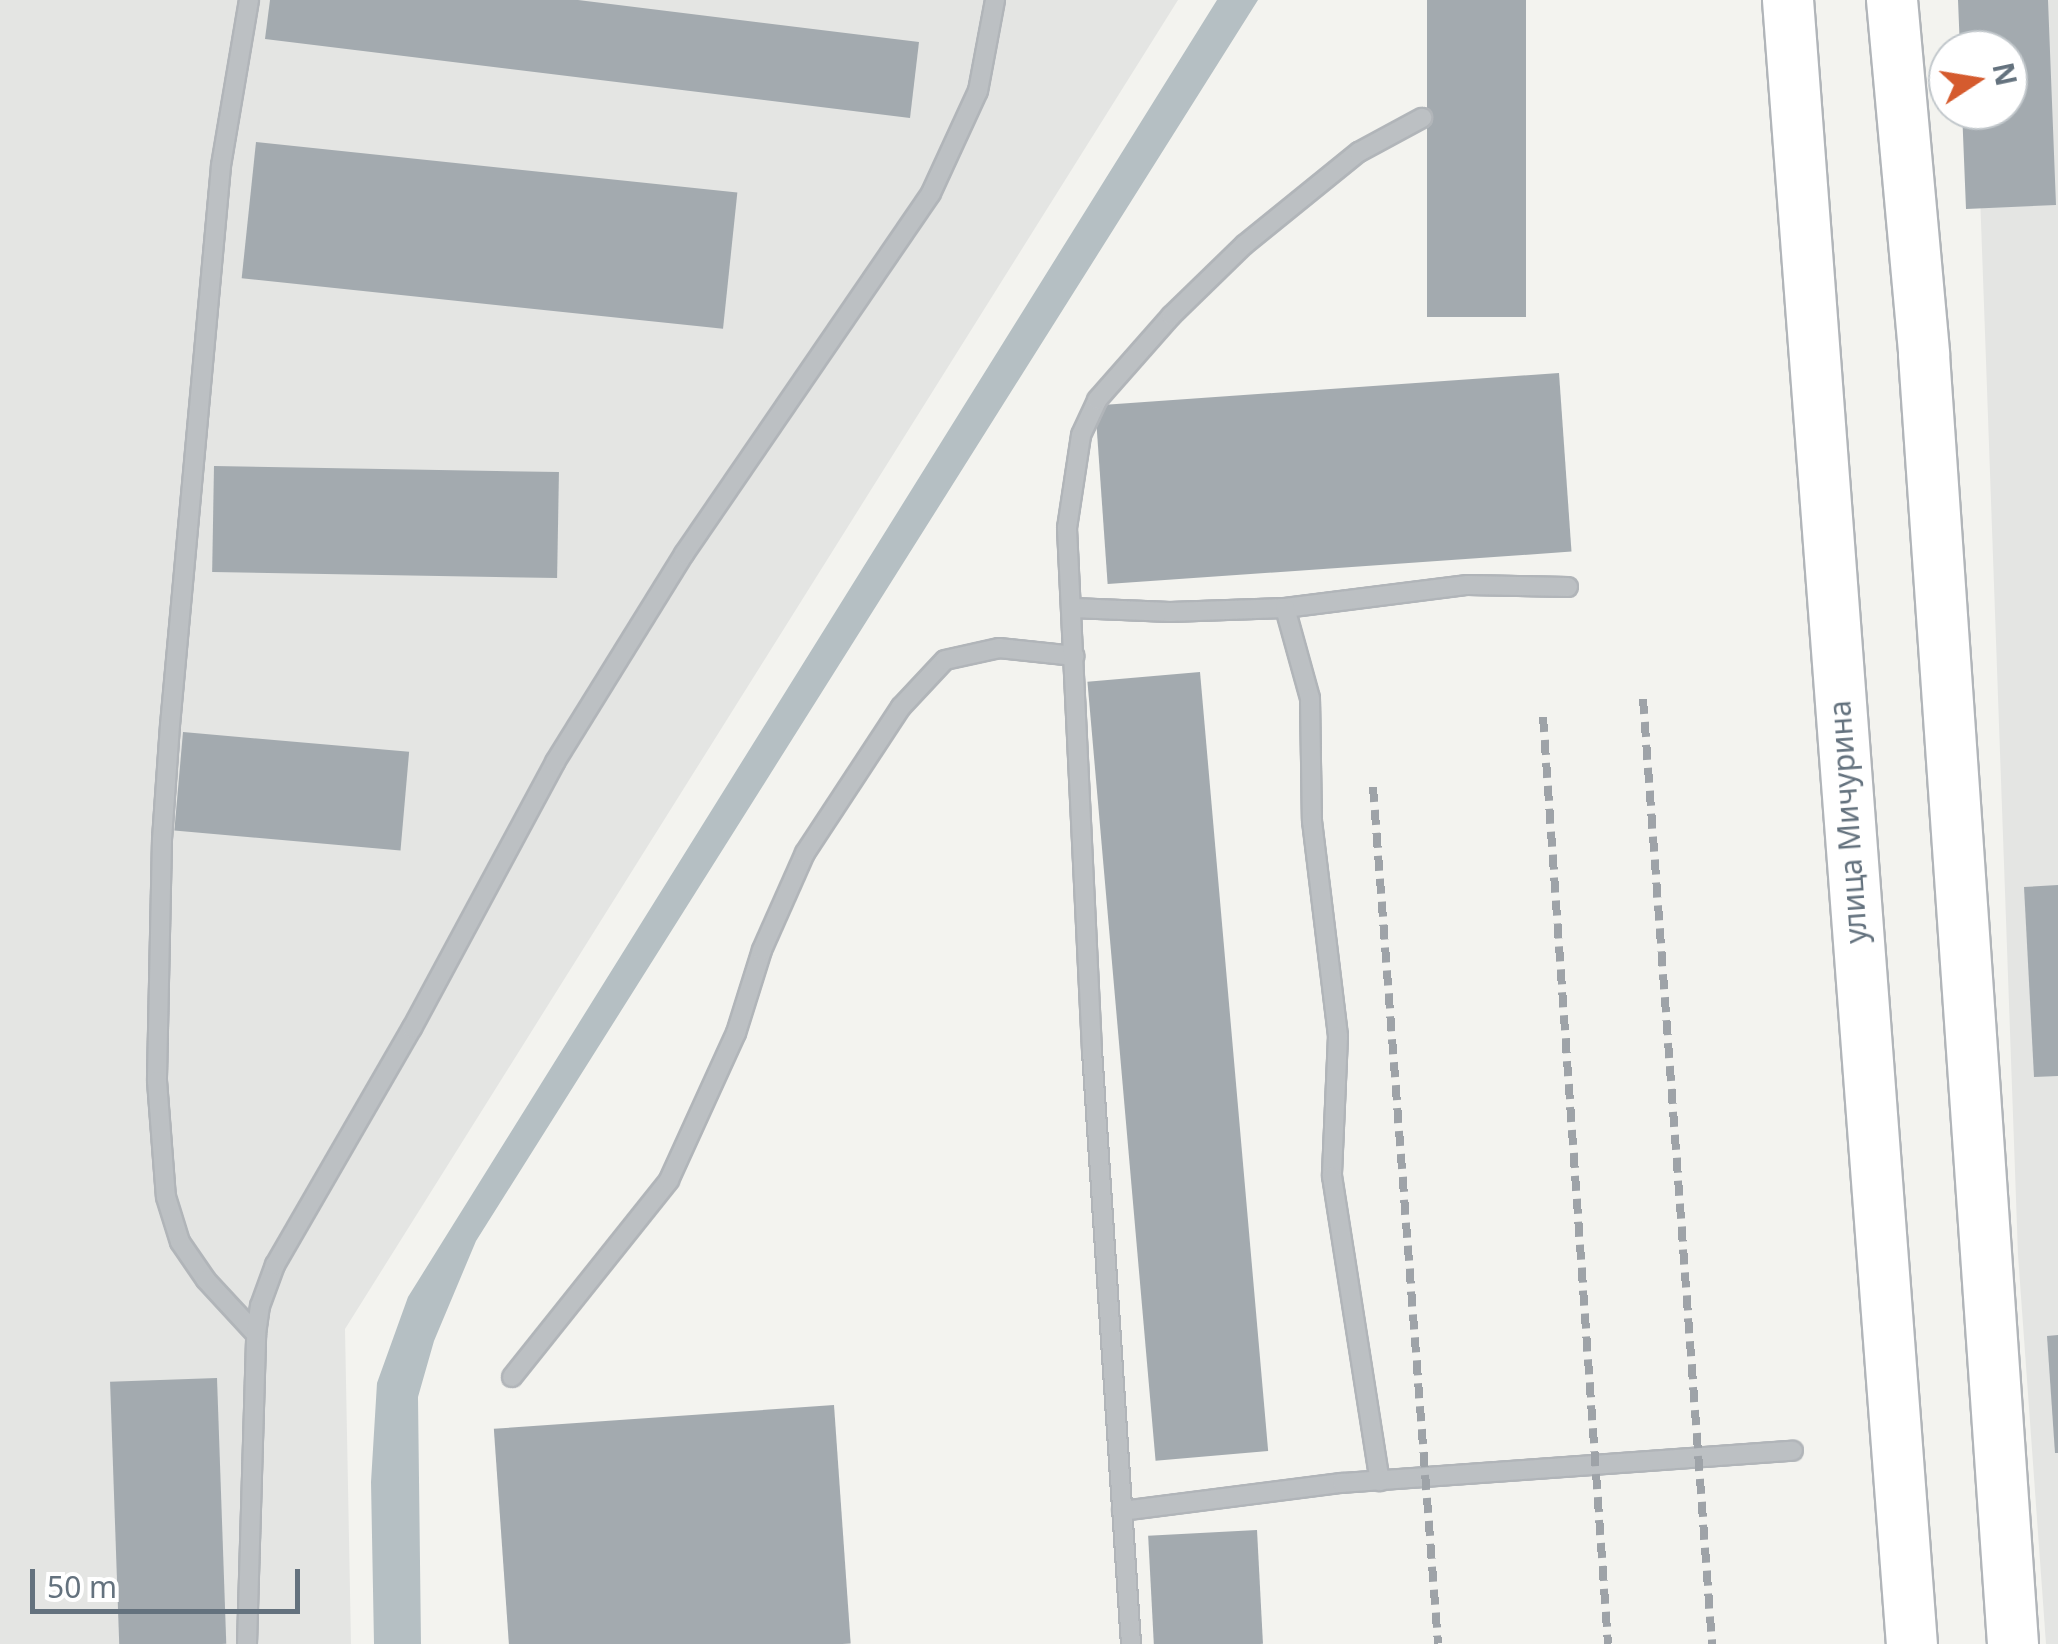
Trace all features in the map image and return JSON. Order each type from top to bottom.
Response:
[{"type":"main road","name":"улица Мичурина","points":[[1788,0],[1912,1644]]},
{"type":"main road","points":[[1892,0],[1924,355],[2014,1644]]},
{"type":"lane","points":[[249,0],[221,166],[170,725],[162,839],[158,1081],[166,1197],[180,1242],[206,1280],[256,1334]]},
{"type":"lane","points":[[247,1644],[256,1334],[275,1265],[412,1028],[555,762],[684,554],[931,193],[978,92],[995,0]]},
{"type":"lane","points":[[1131,1644],[1092,1051],[1068,528],[1081,435],[1097,400],[1171,316],[1244,245],[1359,152],[1422,118]]},
{"type":"lane","points":[[1073,608],[1170,612],[1285,608],[1468,585],[1568,587]]},
{"type":"lane","points":[[1285,608],[1310,698],[1312,820],[1338,1036],[1332,1176],[1380,1481]]},
{"type":"lane","points":[[512,1377],[668,1180],[736,1033],[762,950],[805,854],[901,708],[945,660],[1000,648],[1075,656]]},
{"type":"lane","points":[[1122,1511],[1380,1481],[1793,1451]]},
{"type":"shaded area","points":[[0,0],[1178,0],[345,1329],[351,1644],[0,1644]]},
{"type":"shaded area","points":[[1217,0],[1258,0],[476,1241],[434,1341],[418,1397],[421,1644],[374,1644],[371,1482],[377,1383],[408,1297]]},
{"type":"shaded area","points":[[1973,0],[2058,0],[2058,1644],[2046,1644],[2018,1255],[1978,130],[2028,130],[2028,30],[1994,30]]},
{"type":"building","points":[[270,0],[578,0],[919,42],[910,118],[265,39]]},
{"type":"building","points":[[1427,0],[1526,0],[1526,317],[1427,317]]},
{"type":"building","points":[[1958,0],[2048,0],[2056,205],[1966,209],[1963,130],[2028,130],[2028,30],[1959,30]]},
{"type":"building","points":[[256,142],[737,193],[723,329],[242,278]]},
{"type":"building","points":[[1559,373],[1571,552],[1108,584],[1095,405]]},
{"type":"building","points":[[214,466],[559,472],[557,578],[212,572]]},
{"type":"building","points":[[1200,672],[1268,1451],[1156,1461],[1087,682]]},
{"type":"building","points":[[183,732],[409,752],[401,850],[174,831]]},
{"type":"building","points":[[2058,885],[2058,1076],[2034,1077],[2024,887]]},
{"type":"building","points":[[2058,1335],[2058,1453],[2055,1453],[2047,1336]]},
{"type":"building","points":[[217,1378],[226,1644],[119,1644],[110,1382]]},
{"type":"building","points":[[834,1405],[851,1643],[509,1644],[494,1429]]},
{"type":"building","points":[[1257,1530],[1263,1644],[1154,1644],[1148,1536]]},
{"type":"railway","points":[[1643,699],[1712,1644]]},
{"type":"railway","points":[[1543,717],[1608,1644]]},
{"type":"railway","points":[[1373,787],[1438,1644]]}]
